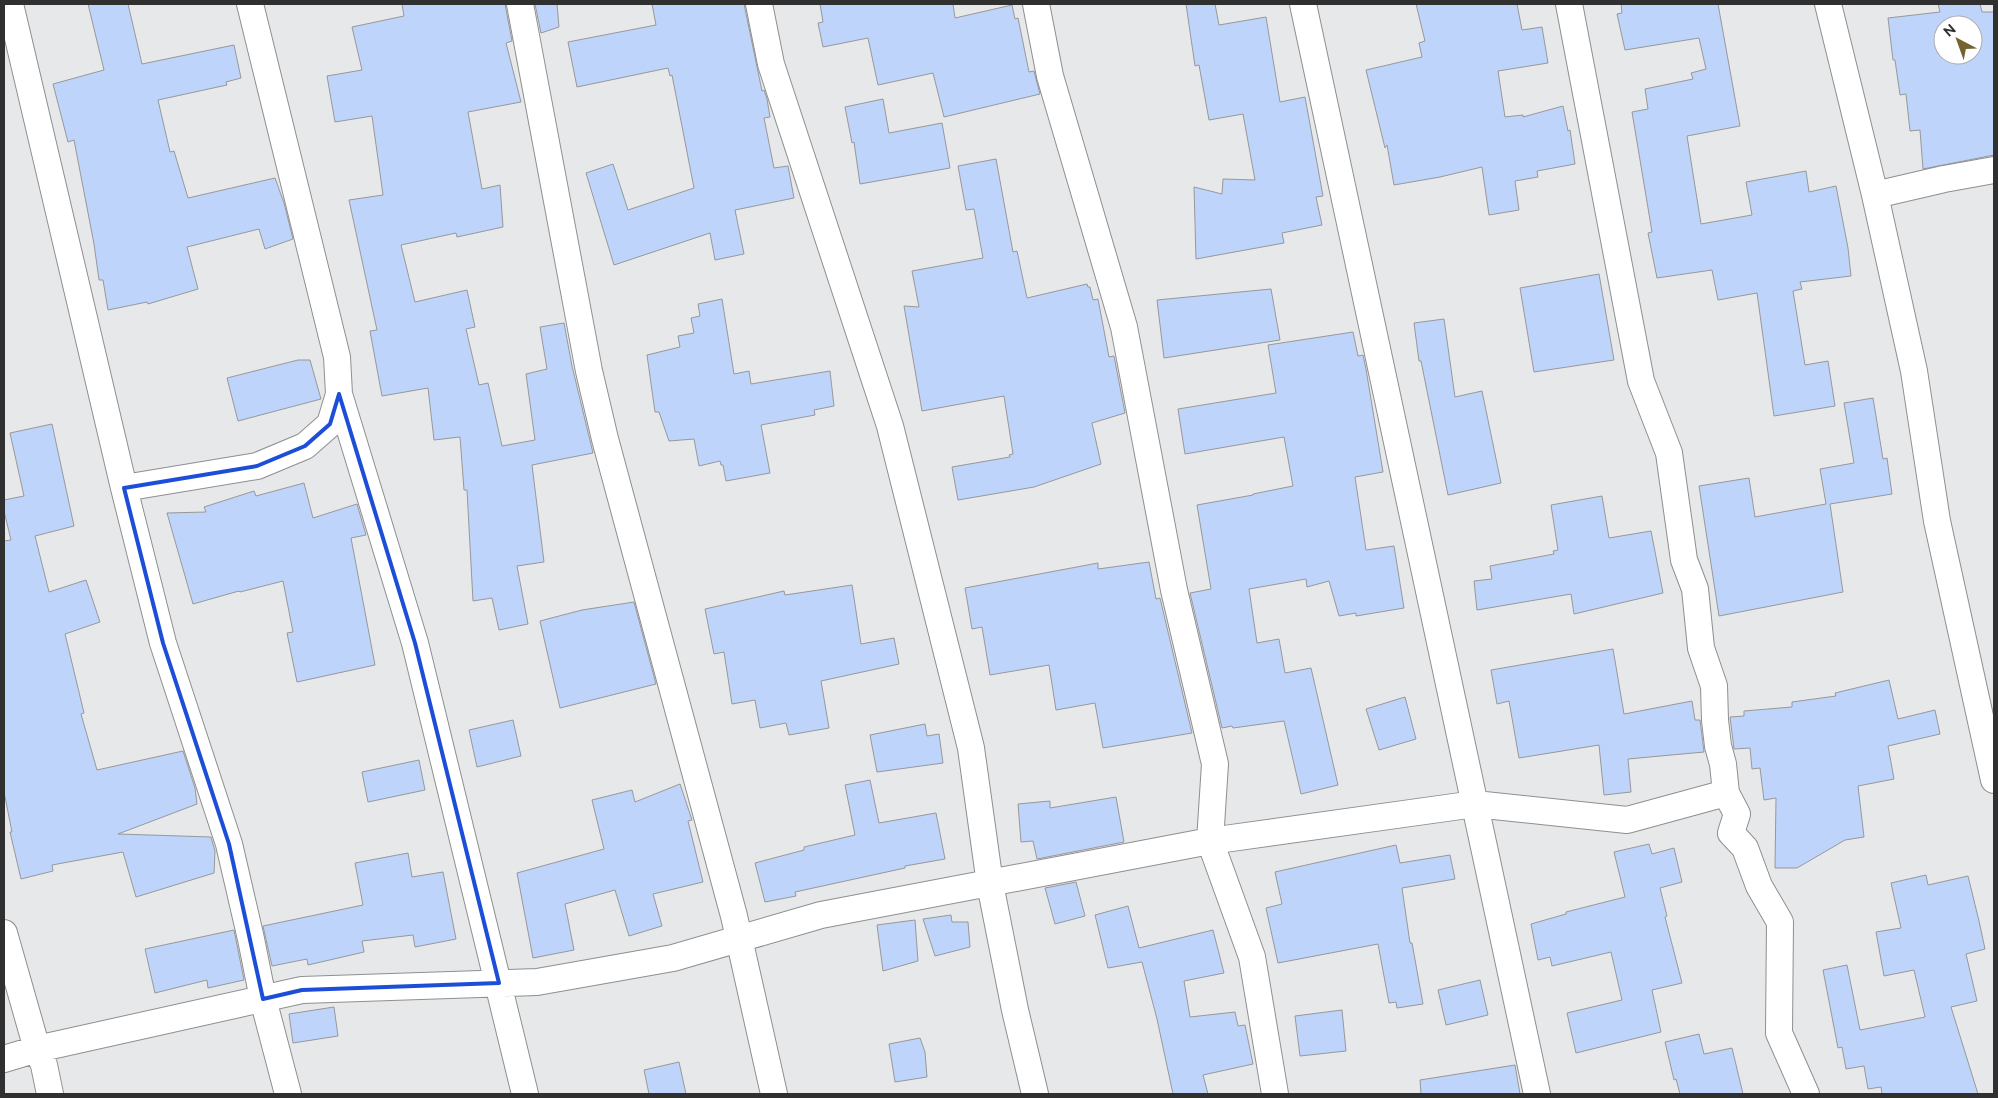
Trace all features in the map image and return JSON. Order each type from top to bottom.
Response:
[{"type":"street","points":[[10,4],[124,488],[163,643],[229,844],[263,999],[288,1094]]},
{"type":"street","points":[[250,4],[337,357],[339,394],[415,643],[525,1094]]},
{"type":"street","points":[[520,4],[589,371],[740,938],[774,1094]]},
{"type":"street","points":[[759,4],[771,64],[890,426],[971,748],[990,884],[1015,1010],[1035,1094]]},
{"type":"street","points":[[1036,4],[1050,76],[1124,327],[1174,590],[1215,764],[1210,841],[1252,957],[1275,1094]]},
{"type":"street","points":[[1303,4],[1537,1094]]},
{"type":"street","points":[[1569,4],[1641,381],[1669,453],[1684,560],[1695,589],[1702,648],[1714,686],[1715,720],[1726,793],[1737,814],[1731,833],[1745,848],[1758,886],[1780,922],[1779,1034],[1806,1094]]},
{"type":"street","points":[[1828,4],[1875,195],[1914,371],[1937,522],[1991,750],[1994,780]]},
{"type":"street","points":[[1875,195],[1994,170]]},
{"type":"street","points":[[124,488],[257,466],[305,446],[330,424],[339,394]]},
{"type":"street","points":[[4,1059],[37,1049],[302,990],[537,982],[673,958],[820,915],[1210,841],[1475,804],[1627,820],[1726,793]]},
{"type":"street","points":[[4,933],[37,1049],[44,1065],[50,1094]]},
{"type":"highlighted area","points":[[339,394],[415,643],[499,983],[302,990],[263,999],[229,844],[163,643],[124,488],[257,466],[305,446],[330,424]]},
{"type":"building","points":[[88,4],[128,4],[142,64],[234,45],[241,78],[226,82],[227,85],[158,100],[170,152],[174,151],[188,198],[275,178],[284,203],[293,239],[265,249],[259,229],[187,247],[198,289],[148,304],[147,302],[108,310],[103,280],[99,280],[74,140],[68,142],[53,84],[104,70]]},
{"type":"building","points":[[402,4],[505,4],[512,41],[506,43],[521,102],[468,112],[482,189],[500,185],[503,227],[457,237],[456,233],[401,245],[415,302],[467,290],[475,327],[466,329],[479,385],[488,383],[502,446],[535,440],[526,374],[547,369],[540,327],[564,323],[572,366],[593,453],[532,465],[544,562],[517,566],[528,624],[499,630],[492,598],[473,601],[467,490],[464,490],[460,437],[434,440],[428,388],[382,396],[370,331],[377,330],[349,200],[383,195],[372,116],[335,122],[327,76],[362,70],[352,27],[404,16]]},
{"type":"building","points":[[535,4],[557,4],[559,27],[541,33]]},
{"type":"building","points":[[652,4],[744,4],[762,91],[764,90],[767,99],[770,117],[764,118],[774,168],[788,166],[794,198],[735,210],[744,254],[715,260],[710,233],[614,265],[586,173],[613,164],[628,210],[694,188],[672,75],[670,76],[668,68],[577,87],[568,42],[656,25]]},
{"type":"building","points":[[820,4],[953,4],[955,18],[1012,5],[1015,19],[1018,18],[1029,72],[1034,71],[1040,94],[944,117],[933,73],[878,85],[868,38],[823,47],[818,23],[823,22]]},
{"type":"building","points":[[1186,4],[1215,4],[1219,25],[1266,17],[1280,102],[1305,97],[1323,196],[1316,197],[1322,225],[1282,233],[1284,243],[1196,259],[1194,187],[1222,194],[1223,179],[1255,180],[1243,114],[1209,120],[1199,65],[1195,66]]},
{"type":"building","points":[[1416,4],[1517,4],[1522,30],[1542,27],[1548,63],[1498,71],[1505,117],[1523,115],[1523,117],[1563,106],[1568,131],[1570,130],[1575,164],[1537,171],[1538,177],[1515,181],[1519,210],[1489,215],[1482,167],[1394,185],[1387,145],[1385,148],[1366,70],[1422,57],[1419,43],[1425,41]]},
{"type":"building","points":[[1621,4],[1718,4],[1740,126],[1687,136],[1701,224],[1752,215],[1746,182],[1806,171],[1809,192],[1836,186],[1848,248],[1851,276],[1800,282],[1802,289],[1793,291],[1805,365],[1828,361],[1835,406],[1774,416],[1757,293],[1718,300],[1712,270],[1657,278],[1648,233],[1652,232],[1632,112],[1648,109],[1645,89],[1693,79],[1691,73],[1706,69],[1699,38],[1625,50],[1617,14],[1622,13]]},
{"type":"building","points":[[1938,4],[1980,4],[1982,12],[1994,12],[1994,155],[1923,169],[1920,130],[1910,131],[1906,94],[1900,95],[1895,60],[1893,60],[1888,18],[1940,12]]},
{"type":"building","points":[[883,99],[889,133],[942,123],[950,168],[860,184],[854,142],[852,143],[845,107]]},
{"type":"building","points":[[996,159],[1013,252],[1017,251],[1027,298],[1087,284],[1090,287],[1093,300],[1098,299],[1109,357],[1114,356],[1125,413],[1092,423],[1101,464],[1034,487],[958,500],[952,467],[1010,457],[1009,455],[1013,454],[1004,396],[922,411],[904,306],[919,307],[912,271],[983,258],[974,209],[966,210],[958,166]]},
{"type":"building","points":[[1599,274],[1614,360],[1534,372],[1520,288]]},
{"type":"building","points":[[1271,289],[1280,340],[1164,358],[1157,300]]},
{"type":"building","points":[[722,299],[734,374],[749,371],[751,384],[830,371],[834,406],[814,410],[815,415],[761,425],[770,473],[726,481],[723,465],[721,465],[720,461],[699,466],[694,439],[669,441],[659,412],[655,412],[647,355],[680,347],[678,336],[694,333],[691,318],[700,316],[698,304]]},
{"type":"building","points":[[1444,319],[1455,397],[1482,391],[1501,483],[1448,495],[1421,361],[1419,361],[1414,323]]},
{"type":"building","points":[[1353,332],[1358,356],[1363,355],[1366,369],[1383,472],[1355,477],[1366,550],[1394,546],[1404,608],[1356,616],[1356,613],[1339,616],[1329,581],[1307,587],[1306,579],[1249,589],[1257,643],[1279,639],[1285,673],[1311,668],[1338,785],[1301,794],[1284,721],[1222,728],[1190,593],[1211,589],[1197,505],[1293,486],[1284,437],[1185,454],[1178,409],[1276,393],[1268,345]]},
{"type":"building","points":[[298,360],[310,360],[321,399],[238,421],[227,378]]},
{"type":"building","points":[[1873,398],[1883,459],[1887,458],[1892,494],[1830,504],[1843,592],[1719,616],[1699,486],[1749,478],[1755,517],[1826,504],[1820,469],[1854,463],[1844,403]]},
{"type":"building","points":[[52,424],[74,526],[35,536],[49,592],[86,580],[100,622],[65,634],[84,713],[81,714],[97,770],[183,751],[195,788],[197,804],[118,834],[211,837],[215,851],[214,873],[136,897],[123,852],[52,865],[53,871],[21,879],[10,832],[12,832],[4,792],[4,541],[11,540],[4,511],[4,500],[24,496],[10,433]]},
{"type":"building","points":[[304,483],[313,518],[357,504],[366,535],[351,538],[375,665],[297,682],[287,633],[293,632],[283,581],[193,604],[167,513],[206,512],[204,507],[254,491],[256,496]]},
{"type":"building","points":[[1602,496],[1609,538],[1651,531],[1663,593],[1574,614],[1571,594],[1477,610],[1474,581],[1492,579],[1490,566],[1554,554],[1553,551],[1558,550],[1551,505]]},
{"type":"building","points":[[1149,562],[1156,599],[1160,598],[1192,733],[1103,748],[1095,703],[1056,710],[1049,665],[990,675],[982,627],[972,629],[965,588],[1098,563],[1098,569]]},
{"type":"building","points":[[852,585],[861,644],[894,638],[899,664],[821,681],[829,728],[789,735],[786,723],[760,728],[755,700],[732,704],[724,652],[714,654],[705,609],[784,591],[785,595]]},
{"type":"building","points":[[634,602],[656,684],[560,708],[540,621],[582,610]]},
{"type":"building","points":[[1613,649],[1624,714],[1692,701],[1695,720],[1700,720],[1704,752],[1628,759],[1631,792],[1604,795],[1599,745],[1519,758],[1509,701],[1497,704],[1491,670]]},
{"type":"building","points":[[1889,680],[1898,719],[1935,710],[1940,734],[1888,746],[1894,779],[1858,786],[1864,837],[1845,840],[1797,868],[1775,868],[1776,798],[1764,800],[1760,768],[1752,769],[1750,748],[1734,749],[1730,717],[1744,716],[1744,711],[1792,707],[1792,702],[1836,696],[1835,693]]},
{"type":"building","points":[[1405,697],[1416,739],[1379,750],[1366,709]]},
{"type":"building","points":[[513,720],[521,756],[477,767],[469,730]]},
{"type":"building","points":[[925,724],[927,736],[939,734],[943,763],[877,772],[870,735]]},
{"type":"building","points":[[419,760],[425,790],[368,802],[362,772]]},
{"type":"building","points":[[870,780],[879,823],[936,813],[945,859],[905,866],[905,868],[795,892],[796,896],[765,902],[755,863],[804,850],[804,847],[855,835],[845,785]]},
{"type":"building","points":[[680,784],[692,820],[688,821],[703,882],[653,894],[662,926],[629,936],[615,890],[565,904],[574,950],[533,958],[517,873],[604,849],[592,800],[632,790],[635,802]]},
{"type":"building","points":[[1116,797],[1124,842],[1037,859],[1033,841],[1021,842],[1018,804],[1050,801],[1050,808]]},
{"type":"building","points":[[1649,844],[1652,854],[1674,848],[1682,882],[1660,888],[1667,916],[1665,917],[1682,983],[1652,990],[1661,1032],[1576,1053],[1567,1013],[1622,1000],[1611,952],[1552,966],[1550,957],[1538,960],[1531,924],[1566,914],[1566,912],[1625,897],[1614,852]]},
{"type":"building","points":[[1396,845],[1400,863],[1450,855],[1455,879],[1402,888],[1410,943],[1412,943],[1423,1004],[1397,1008],[1396,1002],[1389,1003],[1378,944],[1278,963],[1266,908],[1282,904],[1275,872]]},
{"type":"building","points":[[408,853],[412,877],[443,872],[456,939],[415,947],[413,935],[362,941],[364,952],[308,965],[307,959],[272,966],[263,926],[363,905],[355,863]]},
{"type":"building","points":[[1926,875],[1928,885],[1968,876],[1979,921],[1985,949],[1966,954],[1977,1001],[1951,1007],[1978,1094],[1882,1094],[1881,1087],[1868,1089],[1864,1066],[1846,1069],[1842,1047],[1838,1048],[1823,970],[1847,965],[1860,1030],[1925,1017],[1914,970],[1884,976],[1876,932],[1901,928],[1891,883]]},
{"type":"building","points":[[1076,882],[1085,916],[1055,924],[1045,888]]},
{"type":"building","points":[[1128,906],[1139,948],[1213,930],[1224,973],[1184,981],[1190,1017],[1235,1012],[1238,1026],[1245,1025],[1253,1064],[1203,1075],[1208,1094],[1173,1094],[1157,1019],[1142,962],[1108,968],[1095,915]]},
{"type":"building","points":[[951,915],[952,922],[968,922],[970,947],[935,956],[923,919]]},
{"type":"building","points":[[915,920],[918,961],[883,971],[877,925]]},
{"type":"building","points":[[234,930],[244,980],[208,988],[207,980],[155,993],[145,949]]},
{"type":"building","points":[[1480,980],[1488,1015],[1446,1025],[1438,990]]},
{"type":"building","points":[[334,1007],[338,1036],[293,1043],[289,1014]]},
{"type":"building","points":[[1342,1010],[1346,1051],[1300,1056],[1295,1016]]},
{"type":"building","points":[[1699,1034],[1704,1054],[1732,1048],[1743,1094],[1680,1094],[1676,1079],[1674,1080],[1665,1042]]},
{"type":"building","points":[[920,1038],[925,1052],[927,1077],[895,1082],[889,1044]]},
{"type":"building","points":[[679,1062],[686,1094],[649,1094],[644,1070]]},
{"type":"building","points":[[1515,1065],[1520,1094],[1421,1094],[1420,1080]]}]
